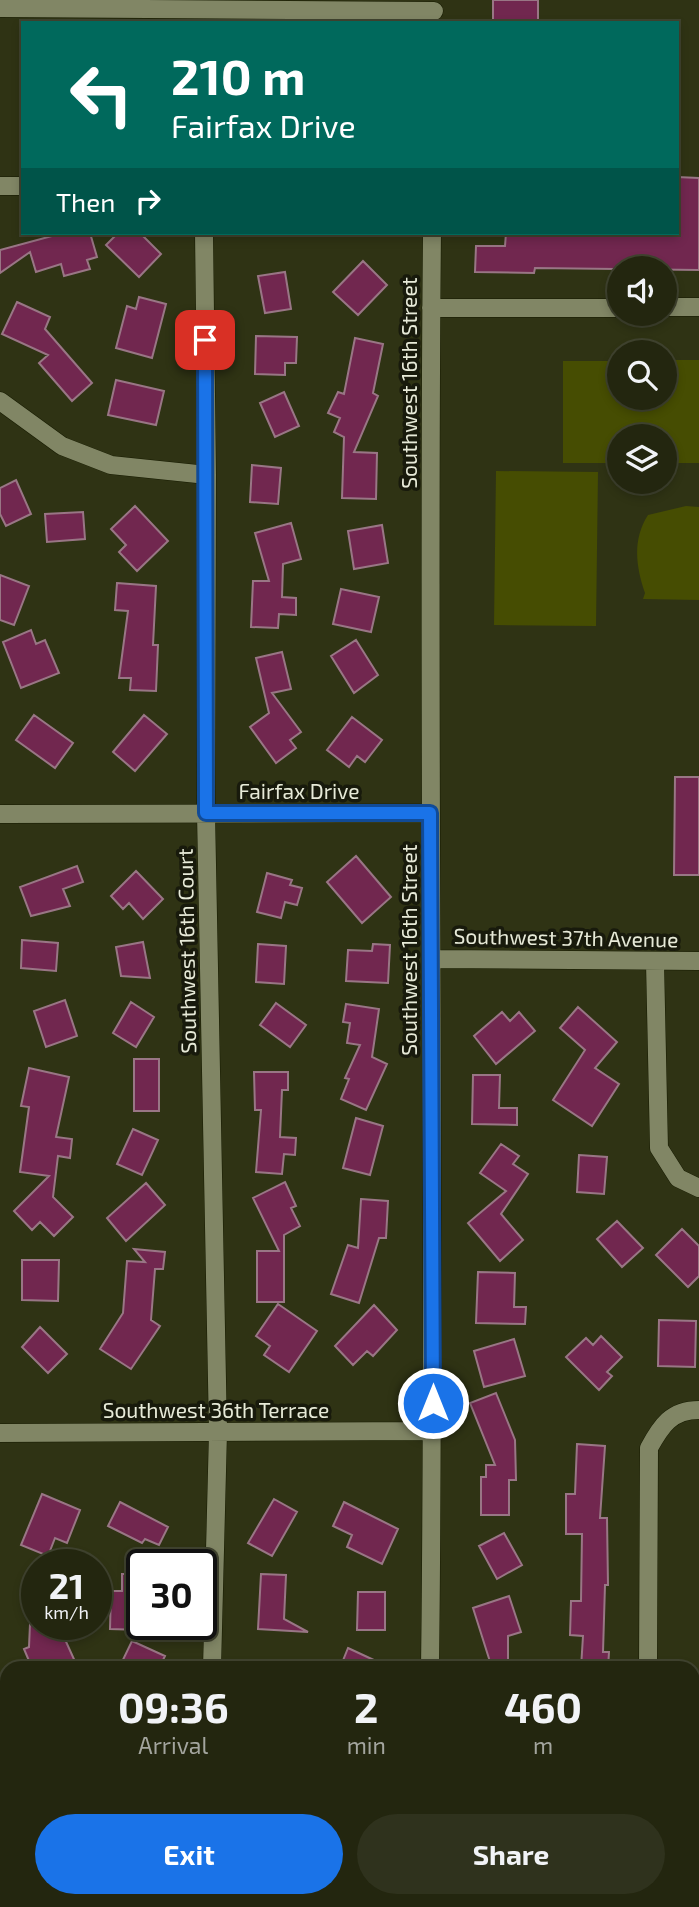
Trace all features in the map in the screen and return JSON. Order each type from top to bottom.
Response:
[{"type":"street","points":[[0,8],[379,5],[434,11]]},
{"type":"street","points":[[0,186],[21,186]]},
{"type":"street","name":"Southwest 16th Court","points":[[204,235],[207,475],[206,813],[218,1432],[212,1661]]},
{"type":"street","name":"Southwest 16th Street","points":[[430,1661],[433,1431],[430,813],[432,235]]},
{"type":"street","points":[[431,308],[607,307]]},
{"type":"street","points":[[677,307],[699,307]]},
{"type":"street","points":[[0,401],[62,446],[111,465],[207,475]]},
{"type":"street","name":"Fairfax Drive","points":[[0,814],[430,813]]},
{"type":"street","name":"Southwest 37th Avenue","points":[[432,959],[699,961]]},
{"type":"street","points":[[655,962],[659,1148],[678,1178],[697,1188]]},
{"type":"street","points":[[648,1661],[649,1448],[663,1423],[689,1410],[699,1409]]},
{"type":"street","name":"Southwest 36th Terrace","points":[[0,1433],[433,1431]]},
{"type":"green space","points":[[677,360],[699,360],[699,463],[677,463],[677,424],[607,424],[607,463],[563,463],[563,361],[607,361],[607,410],[677,410]]},
{"type":"green space","points":[[496,471],[598,472],[596,626],[494,625]]},
{"type":"green space","points":[[686,506],[699,507],[699,600],[643,599],[645,593],[637,554],[643,524],[648,515]]},
{"type":"building","points":[[493,0],[538,0],[538,21],[493,21]]},
{"type":"building","points":[[679,177],[699,178],[699,270],[677,270],[677,256],[607,256],[607,269],[535,268],[534,273],[475,272],[476,246],[505,246],[506,235],[679,235]]},
{"type":"building","points":[[56,235],[91,235],[97,257],[87,260],[90,269],[64,276],[61,264],[36,272],[30,252],[0,273],[0,250]]},
{"type":"building","points":[[116,235],[142,235],[161,254],[139,277],[106,245]]},
{"type":"building","points":[[363,261],[387,285],[358,315],[333,292]]},
{"type":"building","points":[[285,272],[291,309],[265,313],[258,276]]},
{"type":"building","points":[[139,297],[166,304],[152,358],[116,348],[127,306],[136,309]]},
{"type":"building","points":[[17,302],[50,317],[45,329],[92,383],[72,401],[39,363],[48,355],[2,334]]},
{"type":"building","points":[[256,336],[297,337],[296,363],[285,363],[285,375],[255,374]]},
{"type":"building","points":[[355,338],[383,344],[373,393],[378,396],[354,452],[377,453],[376,499],[342,498],[344,437],[334,432],[340,418],[328,413],[338,392],[344,394]]},
{"type":"building","points":[[116,380],[164,391],[156,425],[108,415]]},
{"type":"building","points":[[284,392],[299,426],[275,437],[260,403]]},
{"type":"building","points":[[252,465],[281,468],[278,504],[250,502]]},
{"type":"building","points":[[16,480],[31,514],[6,526],[0,514],[0,488]]},
{"type":"building","points":[[135,506],[168,541],[137,571],[119,552],[126,545],[111,529]]},
{"type":"building","points":[[83,512],[85,539],[47,542],[45,514]]},
{"type":"building","points":[[291,523],[301,559],[283,564],[282,597],[296,598],[296,615],[279,614],[278,628],[251,627],[253,581],[269,581],[255,533]]},
{"type":"building","points":[[382,525],[388,563],[354,569],[348,531]]},
{"type":"building","points":[[0,575],[29,586],[14,625],[0,620]]},
{"type":"building","points":[[117,583],[156,586],[153,645],[158,645],[156,691],[130,690],[131,678],[119,678],[128,611],[115,610]]},
{"type":"building","points":[[341,589],[379,597],[371,632],[333,624]]},
{"type":"building","points":[[31,630],[36,644],[45,640],[59,673],[21,688],[3,642]]},
{"type":"building","points":[[356,640],[378,675],[354,693],[331,656]]},
{"type":"building","points":[[282,652],[291,689],[272,693],[301,732],[290,740],[296,748],[276,763],[250,727],[269,713],[256,658]]},
{"type":"building","points":[[34,715],[73,743],[55,768],[16,740]]},
{"type":"building","points":[[144,715],[167,734],[135,771],[113,752]]},
{"type":"building","points":[[352,717],[382,740],[365,762],[357,756],[349,767],[327,750]]},
{"type":"building","points":[[675,777],[699,777],[699,875],[674,875]]},
{"type":"building","points":[[356,856],[391,897],[362,923],[327,882]]},
{"type":"building","points":[[77,866],[83,882],[63,889],[70,906],[31,916],[20,887]]},
{"type":"building","points":[[136,871],[163,899],[143,919],[129,903],[123,909],[111,896]]},
{"type":"building","points":[[267,873],[292,880],[290,885],[302,888],[297,905],[285,902],[281,918],[257,912]]},
{"type":"building","points":[[22,940],[58,943],[56,971],[21,968]]},
{"type":"building","points":[[143,942],[150,978],[121,976],[116,947]]},
{"type":"building","points":[[258,944],[286,946],[284,984],[256,982]]},
{"type":"building","points":[[373,944],[390,945],[388,983],[346,981],[348,950],[372,951]]},
{"type":"building","points":[[65,1000],[77,1036],[46,1047],[34,1011]]},
{"type":"building","points":[[131,1002],[154,1017],[136,1047],[113,1033]]},
{"type":"building","points":[[276,1003],[306,1025],[290,1047],[260,1025]]},
{"type":"building","points":[[346,1004],[379,1009],[372,1057],[387,1064],[366,1110],[341,1099],[349,1079],[345,1078],[360,1045],[347,1043],[350,1023],[343,1022]]},
{"type":"building","points":[[578,1007],[617,1042],[595,1068],[619,1084],[592,1126],[553,1100],[585,1050],[560,1028]]},
{"type":"building","points":[[502,1012],[510,1021],[519,1012],[535,1031],[496,1064],[474,1036]]},
{"type":"building","points":[[134,1059],[159,1059],[159,1111],[134,1111]]},
{"type":"building","points":[[29,1068],[69,1077],[56,1137],[72,1139],[70,1158],[58,1156],[53,1197],[73,1217],[54,1236],[40,1222],[32,1230],[14,1211],[49,1176],[20,1172],[29,1107],[21,1106]]},
{"type":"building","points":[[254,1072],[288,1072],[288,1090],[282,1090],[280,1137],[296,1138],[295,1155],[284,1154],[282,1174],[256,1172],[261,1110],[255,1110]]},
{"type":"building","points":[[473,1075],[500,1075],[499,1108],[517,1108],[517,1125],[472,1124]]},
{"type":"building","points":[[356,1118],[383,1126],[370,1175],[343,1168]]},
{"type":"building","points":[[133,1129],[158,1140],[142,1175],[117,1164]]},
{"type":"building","points":[[501,1144],[519,1156],[513,1164],[528,1174],[501,1214],[523,1240],[500,1261],[468,1223],[506,1191],[480,1173]]},
{"type":"building","points":[[579,1155],[607,1157],[604,1194],[577,1192]]},
{"type":"building","points":[[285,1182],[296,1206],[291,1208],[300,1226],[284,1235],[284,1302],[257,1302],[257,1251],[279,1251],[253,1198]]},
{"type":"building","points":[[146,1183],[165,1205],[126,1241],[107,1218]]},
{"type":"building","points":[[361,1199],[388,1201],[386,1238],[379,1238],[359,1303],[331,1294],[348,1245],[358,1248]]},
{"type":"building","points":[[617,1221],[643,1248],[622,1267],[597,1239]]},
{"type":"building","points":[[682,1229],[699,1246],[699,1276],[688,1287],[656,1255]]},
{"type":"building","points":[[134,1249],[165,1252],[163,1269],[155,1269],[151,1320],[160,1326],[131,1369],[100,1349],[123,1313],[127,1261],[145,1262]]},
{"type":"building","points":[[22,1260],[59,1260],[58,1301],[22,1300]]},
{"type":"building","points":[[478,1272],[515,1273],[514,1307],[526,1307],[525,1324],[476,1323]]},
{"type":"building","points":[[278,1304],[317,1331],[289,1372],[264,1355],[270,1346],[256,1336]]},
{"type":"building","points":[[374,1305],[397,1330],[373,1356],[367,1351],[353,1365],[335,1346]]},
{"type":"building","points":[[659,1320],[696,1321],[695,1367],[658,1366]]},
{"type":"building","points":[[40,1327],[67,1354],[48,1373],[22,1347]]},
{"type":"building","points":[[601,1336],[622,1357],[607,1372],[612,1376],[599,1390],[566,1357],[586,1338],[593,1345]]},
{"type":"building","points":[[514,1339],[525,1376],[484,1387],[474,1351]]},
{"type":"building","points":[[496,1393],[515,1440],[516,1480],[509,1480],[509,1515],[481,1515],[481,1477],[486,1477],[486,1465],[495,1465],[470,1403]]},
{"type":"building","points":[[577,1444],[605,1446],[600,1518],[607,1518],[608,1585],[605,1585],[603,1652],[609,1652],[608,1661],[581,1661],[583,1636],[570,1635],[571,1601],[581,1601],[582,1534],[566,1534],[566,1494],[575,1494]]},
{"type":"building","points":[[42,1494],[80,1510],[67,1543],[55,1538],[51,1549],[31,1549],[21,1545]]},
{"type":"building","points":[[274,1499],[297,1512],[272,1556],[248,1543]]},
{"type":"building","points":[[120,1502],[168,1527],[159,1545],[145,1539],[142,1543],[108,1526]]},
{"type":"building","points":[[344,1502],[398,1529],[382,1564],[347,1547],[352,1535],[333,1526]]},
{"type":"building","points":[[504,1533],[522,1565],[497,1579],[479,1546]]},
{"type":"building","points":[[122,1574],[126,1574],[126,1630],[112,1629],[112,1591],[122,1591]]},
{"type":"building","points":[[261,1574],[286,1575],[284,1619],[308,1632],[258,1629]]},
{"type":"building","points":[[358,1592],[385,1592],[385,1630],[357,1630]]},
{"type":"building","points":[[509,1596],[521,1632],[508,1636],[508,1661],[490,1661],[473,1608]]},
{"type":"building","points":[[29,1640],[65,1640],[75,1661],[29,1661],[24,1649],[29,1647]]},
{"type":"building","points":[[132,1641],[165,1656],[162,1661],[122,1661]]},
{"type":"building","points":[[348,1648],[376,1661],[343,1661]]},
{"type":"route","points":[[205,340],[206,813],[430,813],[433,1403]]}]
